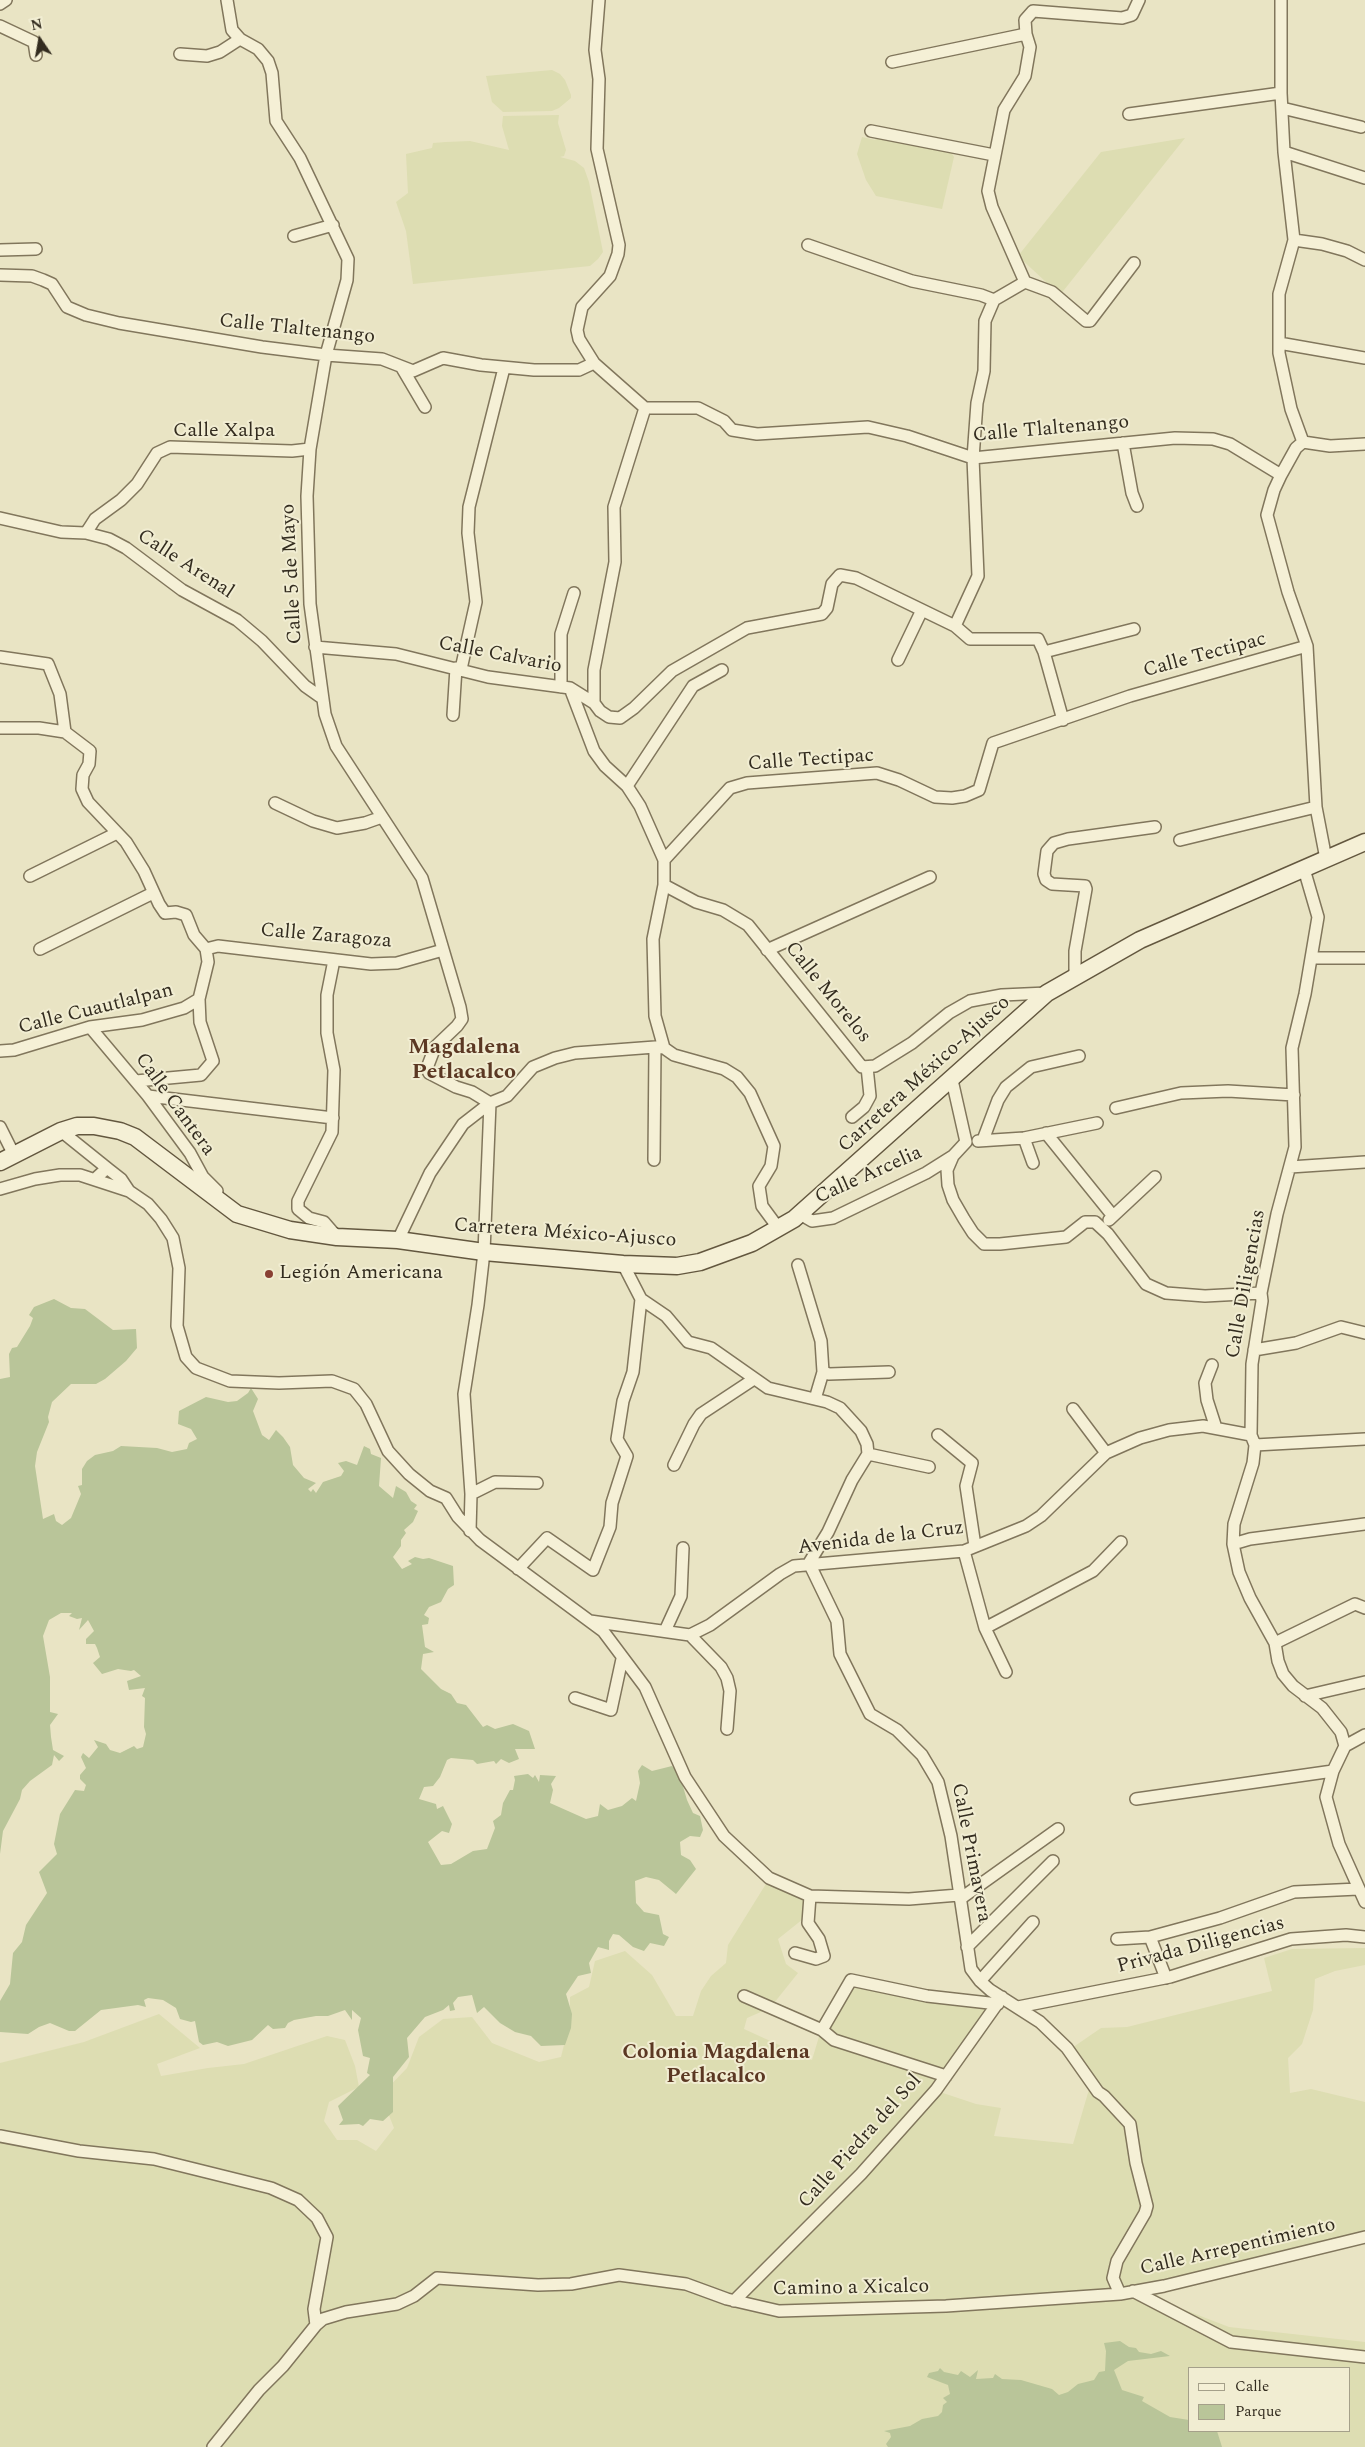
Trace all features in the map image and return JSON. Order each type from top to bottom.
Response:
[{"type":"main road","name":"Carretera México-Ajusco","points":[[7,1158],[61,1131],[77,1126],[94,1126],[120,1131],[136,1138],[237,1214],[290,1230],[337,1237],[398,1240],[484,1252],[623,1264],[677,1266],[700,1262],[752,1243],[780,1228],[800,1214],[1047,993],[1140,940],[1365,842]]},
{"type":"street","points":[[0,4],[6,0]]},
{"type":"street","points":[[180,54],[207,56],[220,52],[240,39],[232,30],[229,22],[227,0]]},
{"type":"street","points":[[594,703],[594,670],[615,562],[614,508],[646,408],[594,364],[577,330],[578,318],[582,307],[588,298],[610,276],[618,254],[618,245],[597,149],[599,79],[595,50],[599,0]]},
{"type":"street","points":[[1134,263],[1090,321],[1086,321],[1052,292],[1025,282],[992,207],[988,191],[1004,110],[1025,76],[1030,47],[1026,34],[1025,20],[1033,11],[1122,18],[1132,15],[1139,0]]},
{"type":"street","points":[[1281,0],[1281,93],[1284,152],[1294,240],[1279,294],[1279,343],[1282,374],[1303,442]]},
{"type":"street","points":[[0,26],[34,42],[36,54]]},
{"type":"street","points":[[892,62],[1026,34]]},
{"type":"street","name":"Calle 5 de Mayo","points":[[240,39],[258,48],[268,61],[272,73],[276,121],[300,158],[348,259],[349,269],[326,355],[310,449],[307,496],[310,604],[325,714],[336,746],[422,878],[443,950],[462,1018],[457,1026],[435,1047],[427,1068],[429,1073],[435,1078],[472,1092],[490,1103]]},
{"type":"street","points":[[1129,114],[1281,93]]},
{"type":"street","points":[[1282,108],[1361,127]]},
{"type":"street","points":[[871,131],[994,155]]},
{"type":"street","points":[[1284,152],[1365,178]]},
{"type":"street","points":[[294,236],[333,225]]},
{"type":"street","points":[[1294,240],[1322,244],[1347,251],[1365,260]]},
{"type":"street","points":[[808,245],[912,281],[981,295],[994,300]]},
{"type":"street","points":[[0,250],[36,249]]},
{"type":"street","name":"Calle Tlaltenango","points":[[0,275],[32,276],[52,284],[67,307],[86,315],[166,332],[326,355],[382,358],[413,371],[443,358],[504,368],[563,371],[579,370],[594,364]]},
{"type":"street","points":[[955,626],[978,576],[973,458],[977,403],[984,371],[985,321],[994,300],[1025,282]]},
{"type":"street","points":[[1279,343],[1365,358]]},
{"type":"street","points":[[402,368],[425,407]]},
{"type":"street","points":[[453,715],[458,668],[476,602],[468,533],[469,507],[504,368]]},
{"type":"street","name":"Calle Tlaltenango","points":[[646,408],[698,408],[724,421],[732,430],[757,434],[868,428],[907,436],[973,458],[1175,438],[1213,439],[1230,444],[1281,474]]},
{"type":"street","points":[[1326,859],[1316,807],[1307,646],[1288,592],[1267,515],[1281,474],[1296,448],[1303,442],[1330,446],[1365,444]]},
{"type":"street","points":[[1123,443],[1132,493],[1137,506]]},
{"type":"street","name":"Calle Xalpa","points":[[86,533],[95,519],[121,500],[137,484],[158,453],[170,447],[292,451],[310,449]]},
{"type":"street","name":"Calle Arenal","points":[[0,518],[61,532],[86,533],[108,539],[126,548],[182,590],[237,620],[262,641],[305,686],[322,698]]},
{"type":"street","points":[[574,593],[561,634],[566,688],[594,703],[600,711],[609,717],[620,718],[634,708],[672,671],[748,628],[818,617],[825,612],[832,584],[840,575],[856,578],[955,626],[970,639],[1038,639],[1044,652],[1063,720]]},
{"type":"street","points":[[898,660],[922,610]]},
{"type":"street","points":[[1044,652],[1134,629]]},
{"type":"street","name":"Calle Tectipac","points":[[664,860],[730,788],[738,785],[877,773],[899,780],[935,797],[952,798],[965,796],[978,790],[993,743],[1130,696],[1307,646]]},
{"type":"street","name":"Calle Calvario","points":[[315,647],[396,654],[488,677],[566,688],[594,752],[605,766],[627,786],[640,806],[664,860]]},
{"type":"street","points":[[0,657],[48,664],[60,694],[66,732]]},
{"type":"street","points":[[627,786],[693,686],[722,670]]},
{"type":"street","points":[[0,728],[39,728],[66,732],[90,751],[89,764],[83,775],[82,789],[88,802],[117,833],[144,871],[153,893],[165,913],[176,912],[186,915],[194,935],[206,949]]},
{"type":"street","points":[[275,804],[313,821],[337,828],[365,823],[382,817]]},
{"type":"street","points":[[1180,840],[1316,807]]},
{"type":"street","points":[[1075,977],[1075,951],[1086,889],[1085,886],[1052,884],[1046,880],[1044,874],[1047,851],[1054,843],[1068,839],[1155,827]]},
{"type":"street","points":[[30,876],[117,833]]},
{"type":"street","points":[[654,1160],[659,1048],[655,1016],[653,939],[664,885],[664,860]]},
{"type":"street","name":"Calle Diligencias","points":[[1304,869],[1318,917],[1292,1048],[1295,1147],[1277,1214],[1261,1293],[1262,1301],[1252,1364],[1253,1463],[1234,1524],[1233,1544],[1239,1572],[1250,1598],[1275,1643],[1278,1661],[1283,1674],[1293,1686],[1334,1721],[1341,1732],[1345,1746]]},
{"type":"street","points":[[768,950],[930,877]]},
{"type":"street","name":"Calle Morelos","points":[[664,885],[696,902],[723,910],[748,925],[862,1067],[875,1066],[912,1043],[950,1013],[970,1001],[1002,996],[1047,993]]},
{"type":"street","points":[[40,949],[153,893]]},
{"type":"street","name":"Calle Zaragoza","points":[[206,949],[218,946],[371,964],[397,963],[443,950]]},
{"type":"street","name":"Calle Cuautlalpan","points":[[136,1081],[201,1075],[214,1062],[200,1022],[199,999],[208,962],[206,949]]},
{"type":"street","points":[[1311,958],[1365,958]]},
{"type":"street","points":[[334,960],[327,995],[327,1033],[334,1070],[333,1118],[330,1138],[298,1201],[298,1209],[309,1218],[324,1222],[337,1237]]},
{"type":"street","name":"Calle Cuautlalpan","points":[[0,1051],[14,1050],[90,1027],[142,1020],[184,1008],[199,999]]},
{"type":"street","name":"Calle Cantera","points":[[90,1027],[148,1096],[190,1153],[203,1178],[223,1197],[226,1206]]},
{"type":"street","points":[[398,1240],[440,1158],[463,1124],[490,1103],[507,1096],[533,1067],[555,1058],[576,1053],[659,1048],[674,1055],[724,1069],[737,1077],[750,1093],[774,1146],[771,1166],[759,1186],[762,1206],[780,1228]]},
{"type":"street","points":[[983,1140],[998,1100],[1006,1087],[1031,1067],[1079,1056]]},
{"type":"street","points":[[852,1117],[864,1107],[870,1096],[867,1067]]},
{"type":"street","points":[[952,1080],[966,1142],[1024,1138],[1097,1123]]},
{"type":"street","points":[[1116,1108],[1181,1093],[1228,1092],[1294,1095]]},
{"type":"street","points":[[148,1096],[333,1118]]},
{"type":"street","points":[[470,1531],[470,1494],[464,1394],[484,1252],[490,1103]]},
{"type":"street","points":[[0,1127],[7,1158]]},
{"type":"street","points":[[61,1131],[121,1179],[129,1191]]},
{"type":"street","points":[[1046,1133],[1113,1216]]},
{"type":"street","points":[[1024,1138],[1033,1163]]},
{"type":"street","name":"Calle Arcelia","points":[[800,1214],[812,1221],[833,1218],[926,1173],[953,1156],[966,1142]]},
{"type":"street","name":"Calle Arcelia","points":[[953,1156],[947,1170],[952,1200],[973,1233],[984,1244],[1066,1237],[1085,1222],[1095,1222],[1102,1229]]},
{"type":"street","points":[[1290,1167],[1365,1162]]},
{"type":"street","points":[[95,1179],[107,1168]]},
{"type":"street","points":[[0,1189],[60,1175],[80,1175],[129,1191],[148,1204],[161,1218],[173,1238],[179,1268],[177,1326],[186,1357],[196,1368],[230,1381],[279,1384],[332,1381],[354,1389],[366,1404],[388,1451],[409,1474],[430,1491],[446,1498],[470,1531],[518,1569],[603,1631],[622,1659],[645,1687],[684,1777],[724,1836],[769,1878],[810,1896],[909,1899],[959,1897],[1058,1829]]},
{"type":"street","points":[[1155,1177],[1113,1216],[1102,1229],[1146,1284],[1166,1293],[1205,1296],[1261,1293]]},
{"type":"street","points":[[623,1264],[636,1292],[642,1299],[666,1316],[688,1342],[711,1348],[768,1388],[815,1399],[840,1408],[851,1419],[864,1438],[868,1454],[852,1480],[828,1532],[809,1564]]},
{"type":"street","points":[[798,1265],[821,1341],[823,1372],[815,1399]]},
{"type":"street","points":[[518,1569],[547,1538],[593,1570],[610,1527],[612,1502],[627,1456],[617,1440],[623,1401],[633,1372],[642,1299]]},
{"type":"street","points":[[1254,1350],[1296,1342],[1341,1327],[1365,1333]]},
{"type":"street","points":[[1212,1365],[1205,1383],[1207,1400],[1216,1428]]},
{"type":"street","points":[[823,1372],[830,1374],[888,1372]]},
{"type":"street","points":[[674,1465],[694,1424],[701,1414],[754,1379]]},
{"type":"street","points":[[1074,1409],[1106,1453]]},
{"type":"street","name":"Avenida de la Cruz","points":[[690,1635],[710,1625],[780,1574],[794,1566],[969,1549],[1026,1526],[1041,1516],[1106,1453],[1140,1438],[1169,1430],[1203,1426],[1216,1428],[1253,1440],[1365,1439]]},
{"type":"street","points":[[938,1435],[972,1463],[966,1486],[969,1549],[986,1628],[1006,1672]]},
{"type":"street","points":[[868,1454],[929,1467]]},
{"type":"street","points":[[470,1494],[495,1482],[537,1483]]},
{"type":"street","points":[[1233,1544],[1250,1539],[1365,1524]]},
{"type":"street","points":[[986,1628],[1093,1571],[1121,1542]]},
{"type":"street","points":[[665,1631],[681,1596],[683,1548]]},
{"type":"street","name":"Calle Primavera","points":[[809,1564],[836,1621],[840,1654],[870,1714],[897,1730],[922,1755],[938,1782],[951,1836],[971,1969],[980,1981],[1000,2000],[1018,2007],[1040,2022],[1066,2048],[1098,2092],[1130,2124],[1136,2163],[1147,2206],[1145,2213],[1117,2261],[1113,2278],[1120,2294]]},
{"type":"street","points":[[1275,1643],[1355,1604],[1365,1608]]},
{"type":"street","points":[[588,1620],[690,1635],[721,1667],[726,1678],[730,1692],[727,1728]]},
{"type":"street","points":[[575,1698],[611,1710],[622,1659]]},
{"type":"street","points":[[1305,1696],[1365,1682]]},
{"type":"street","points":[[1365,1735],[1345,1746],[1333,1771],[1326,1797],[1331,1820],[1365,1902]]},
{"type":"street","points":[[1136,1799],[1333,1771]]},
{"type":"street","points":[[967,1947],[1053,1861]]},
{"type":"street","points":[[1117,1939],[1150,1937],[1220,1918],[1294,1892],[1358,1889]]},
{"type":"street","points":[[795,1953],[816,1959],[824,1956],[819,1939],[808,1923],[810,1896]]},
{"type":"street","points":[[980,1981],[1033,1922]]},
{"type":"street","name":"Privada Diligencias","points":[[1018,2007],[1166,1978],[1291,1940],[1346,1934],[1365,1937]]},
{"type":"street","points":[[1150,1937],[1166,1978]]},
{"type":"street","points":[[822,2030],[851,1980],[927,1996],[1000,2000]]},
{"type":"street","points":[[744,1996],[822,2030],[834,2040],[946,2076]]},
{"type":"street","name":"Calle Piedra del Sol","points":[[734,2301],[861,2174],[946,2076],[1000,2000]]},
{"type":"street","points":[[0,2136],[79,2150],[154,2159],[271,2188],[298,2200],[318,2218],[327,2237],[314,2309],[316,2325],[212,2447]]},
{"type":"street","name":"Calle Arrepentimiento","points":[[1120,2294],[1365,2237]]},
{"type":"street","name":"Camino a Xicalco","points":[[316,2325],[324,2319],[346,2312],[397,2304],[414,2296],[437,2278],[538,2285],[571,2284],[620,2275],[686,2284],[734,2301],[779,2311],[946,2306],[1120,2294]]},
{"type":"street","points":[[1134,2292],[1232,2342],[1365,2357]]},
{"type":"green space","points":[[552,70],[560,74],[565,80],[571,95],[571,98],[559,108],[552,111],[503,112],[492,102],[486,76]]},
{"type":"green space","points":[[559,115],[558,123],[566,150],[564,156],[560,157],[575,161],[584,168],[589,182],[603,252],[598,259],[590,266],[413,284],[406,231],[396,202],[408,193],[406,154],[432,148],[433,143],[470,141],[509,150],[502,126],[503,116]]},
{"type":"green space","points":[[862,137],[875,140],[877,137],[950,150],[954,157],[942,209],[876,196],[866,180],[857,154]]},
{"type":"green space","points":[[1185,138],[1060,295],[1018,256],[1101,152]]},
{"type":"green space","points":[[54,1299],[71,1308],[85,1309],[113,1330],[136,1329],[137,1348],[126,1361],[105,1379],[96,1384],[71,1384],[52,1402],[48,1417],[49,1422],[37,1452],[35,1466],[43,1519],[54,1514],[56,1521],[62,1525],[71,1518],[81,1494],[78,1486],[82,1485],[82,1469],[87,1461],[95,1455],[113,1451],[121,1446],[157,1448],[172,1452],[187,1449],[189,1443],[197,1439],[191,1429],[178,1424],[179,1411],[206,1397],[228,1402],[237,1401],[248,1393],[251,1388],[258,1399],[253,1411],[262,1435],[269,1440],[276,1430],[283,1437],[290,1447],[293,1465],[304,1478],[316,1483],[308,1489],[311,1492],[313,1489],[316,1493],[323,1482],[341,1476],[344,1471],[338,1463],[346,1461],[357,1465],[364,1446],[370,1449],[371,1454],[381,1458],[379,1486],[393,1498],[396,1486],[406,1492],[411,1501],[417,1505],[414,1509],[418,1511],[413,1522],[404,1530],[406,1533],[401,1540],[401,1546],[393,1557],[402,1569],[412,1564],[408,1561],[415,1557],[429,1558],[453,1566],[454,1585],[448,1589],[441,1602],[429,1607],[424,1615],[429,1618],[428,1624],[422,1625],[425,1647],[434,1652],[423,1654],[421,1669],[441,1689],[451,1694],[457,1703],[466,1705],[483,1727],[487,1725],[495,1729],[513,1724],[529,1731],[535,1749],[515,1749],[519,1759],[509,1763],[501,1759],[496,1764],[494,1761],[477,1764],[473,1760],[451,1758],[447,1760],[440,1777],[433,1786],[424,1787],[419,1799],[436,1804],[437,1809],[443,1806],[452,1824],[449,1833],[442,1831],[428,1842],[441,1865],[451,1864],[473,1851],[487,1849],[495,1828],[493,1821],[501,1815],[503,1803],[510,1790],[513,1790],[514,1776],[528,1774],[533,1778],[535,1775],[539,1782],[540,1775],[556,1776],[551,1784],[553,1790],[550,1803],[586,1819],[598,1816],[600,1804],[608,1810],[622,1806],[632,1798],[636,1801],[640,1783],[638,1771],[642,1765],[652,1771],[672,1766],[679,1773],[687,1800],[693,1813],[700,1816],[703,1830],[700,1837],[690,1836],[680,1842],[681,1855],[690,1860],[696,1869],[676,1894],[659,1880],[646,1877],[635,1881],[636,1903],[644,1912],[659,1915],[663,1934],[669,1937],[664,1946],[650,1943],[644,1951],[633,1947],[619,1935],[613,1934],[609,1941],[609,1950],[598,1947],[589,1963],[591,1973],[578,1976],[566,1994],[572,2014],[571,2028],[565,2045],[541,2046],[531,2036],[515,2032],[500,2023],[484,2007],[477,2013],[472,1995],[458,1997],[453,2003],[455,2010],[450,2011],[449,2005],[443,2010],[425,2017],[407,2038],[409,2057],[393,2077],[393,2112],[383,2121],[370,2119],[363,2126],[359,2124],[339,2125],[343,2120],[338,2106],[370,2075],[367,2073],[370,2058],[363,2056],[358,2030],[361,2018],[352,2010],[352,2020],[345,2010],[328,2016],[294,2020],[288,2023],[285,2028],[273,2029],[268,2025],[252,2040],[228,2046],[217,2042],[203,2045],[199,2042],[195,2021],[191,2022],[180,2019],[176,2008],[163,2000],[148,1998],[144,2000],[146,2007],[138,2005],[101,2010],[75,2031],[69,2031],[50,2023],[28,2034],[0,2032],[0,2001],[10,1984],[13,1953],[22,1942],[26,1925],[47,1893],[39,1872],[57,1854],[54,1844],[60,1814],[75,1790],[84,1791],[86,1785],[80,1779],[80,1775],[86,1768],[81,1757],[83,1753],[89,1758],[98,1747],[94,1740],[106,1744],[110,1750],[120,1753],[134,1746],[137,1749],[143,1747],[146,1734],[144,1727],[145,1698],[142,1696],[145,1688],[129,1690],[127,1681],[141,1676],[134,1670],[118,1669],[102,1674],[93,1663],[100,1657],[95,1644],[86,1644],[86,1639],[94,1631],[88,1620],[79,1630],[82,1618],[77,1619],[69,1616],[72,1613],[61,1613],[49,1620],[43,1636],[50,1677],[50,1712],[58,1714],[50,1725],[51,1737],[53,1750],[64,1756],[59,1761],[54,1755],[52,1765],[30,1781],[22,1790],[20,1799],[3,1831],[0,1854],[0,1379],[10,1377],[9,1354],[12,1348],[17,1347],[30,1326],[33,1318],[29,1315],[34,1307]]},
{"type":"green space","points":[[769,1879],[804,1894],[803,1919],[778,1939],[786,1964],[798,1973],[770,2008],[747,2018],[744,2029],[812,2060],[821,2030],[836,1993],[850,1980],[926,1994],[1001,1996],[934,2090],[976,2104],[1001,2108],[994,2136],[1073,2144],[1090,2086],[1069,2050],[1101,2028],[1127,2027],[1272,1991],[1264,1958],[1292,1949],[1365,1948],[1365,1965],[1335,1971],[1315,1979],[1313,2010],[1302,2044],[1288,2058],[1290,2093],[1311,2089],[1365,2102],[1365,2234],[1148,2289],[1172,2305],[1229,2327],[1365,2342],[1365,2447],[1101,2447],[961,2427],[902,2447],[0,2447],[0,2063],[84,2042],[159,2014],[200,2048],[157,2064],[161,2076],[244,2064],[327,2036],[345,2040],[355,2066],[359,2087],[329,2102],[324,2121],[337,2140],[357,2140],[376,2151],[394,2128],[381,2095],[407,2068],[419,2037],[443,2019],[472,2017],[492,2043],[539,2062],[561,2057],[570,2021],[570,1997],[589,1987],[595,1961],[625,1951],[652,1975],[676,2016],[693,2016],[701,1991],[711,1976],[726,1963],[728,1945]]},
{"type":"green space","points":[[1120,2341],[1129,2347],[1136,2348],[1139,2352],[1151,2354],[1161,2351],[1170,2356],[1128,2361],[1114,2370],[1122,2390],[1144,2397],[1142,2401],[1170,2417],[1188,2420],[1188,2432],[1217,2432],[1222,2447],[888,2447],[886,2444],[891,2437],[890,2433],[884,2431],[910,2426],[922,2419],[938,2416],[942,2412],[943,2405],[947,2402],[943,2398],[950,2394],[948,2385],[927,2377],[929,2373],[938,2371],[940,2368],[944,2372],[958,2375],[961,2371],[970,2377],[978,2370],[976,2379],[993,2378],[995,2374],[1002,2379],[1021,2380],[1052,2389],[1059,2395],[1068,2392],[1078,2384],[1094,2380],[1099,2372],[1105,2371],[1106,2351],[1104,2343]]},
{"type":"place","name":"Legión Americana","points":[[269,1274]]},
{"type":"district","name":"Magdalena Petlacalco","points":[[464,1062]]},
{"type":"district","name":"Colonia Magdalena Petlacalco","points":[[716,2066]]}]
